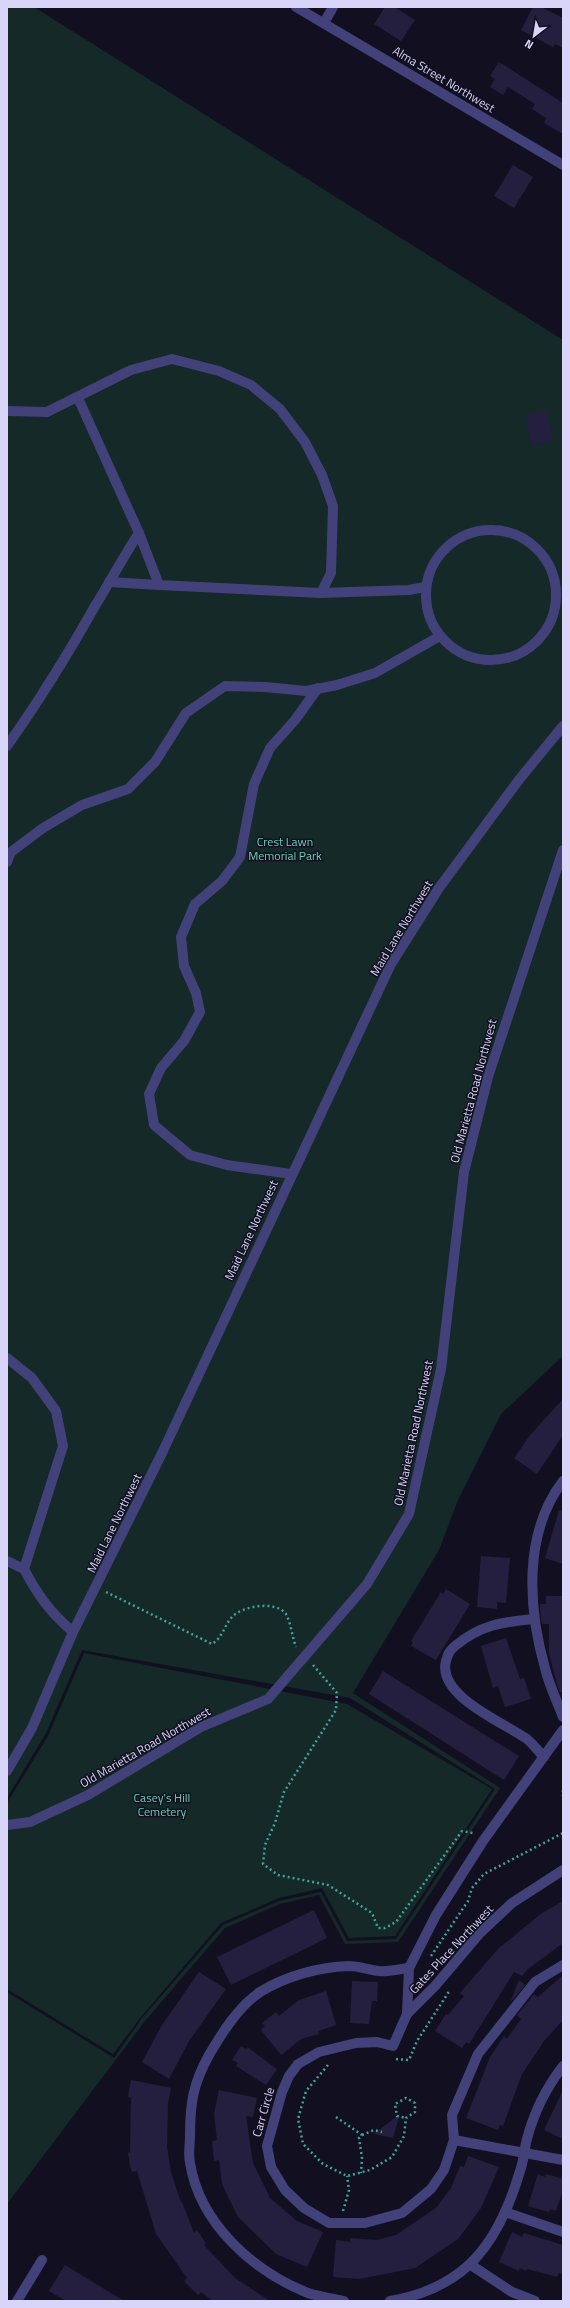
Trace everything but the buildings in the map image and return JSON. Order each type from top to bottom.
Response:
[{"type":"street","name":"Alma Street Northwest","points":[[296,7],[563,165]]},
{"type":"street","points":[[324,23],[333,7]]},
{"type":"street","points":[[7,411],[47,412],[78,398],[131,370],[172,359],[219,371],[251,385],[280,409],[305,442],[322,475],[333,506],[331,573],[321,593]]},
{"type":"street","points":[[78,398],[139,533],[159,585]]},
{"type":"street","points":[[497,529],[528,540],[548,560],[558,577],[554,613],[546,630],[531,647],[519,654],[496,660],[484,660],[462,654],[440,636],[429,619],[425,587],[437,555],[463,534],[497,529]]},
{"type":"street","points":[[7,746],[26,720],[139,533]]},
{"type":"street","points":[[109,582],[321,593],[409,590],[425,587]]},
{"type":"street","points":[[7,862],[11,852],[43,828],[82,805],[128,789],[155,762],[186,713],[224,686],[265,687],[306,691],[375,673],[440,636]]},
{"type":"street","points":[[291,1174],[227,1165],[190,1155],[154,1125],[149,1094],[161,1068],[184,1041],[200,1012],[196,993],[184,966],[181,937],[195,904],[222,881],[240,857],[254,784],[270,748],[296,720],[318,688]]},
{"type":"street","name":"Maid Lane Northwest","points":[[7,1771],[32,1728],[73,1632],[97,1587],[163,1451],[291,1174],[391,964],[439,888],[518,781],[563,726]]},
{"type":"street","name":"Old Marietta Road Northwest","points":[[7,1824],[30,1822],[88,1795],[201,1727],[268,1699],[367,1584],[409,1514],[441,1369],[464,1172],[488,1077],[563,850]]},
{"type":"street","points":[[7,1358],[32,1378],[56,1411],[64,1446],[24,1569]]},
{"type":"street","points":[[563,1481],[557,1489],[537,1534],[532,1580],[534,1619],[545,1669],[563,1717]]},
{"type":"street","points":[[7,1561],[24,1569],[38,1596],[57,1618],[73,1632]]},
{"type":"street","points":[[534,1619],[485,1626],[449,1651],[444,1670],[451,1687],[468,1702],[528,1740],[544,1757]]},
{"type":"street","points":[[407,2014],[409,1968],[436,1915],[483,1841],[563,1730]]},
{"type":"street","name":"Gates Place Northwest","points":[[393,2046],[407,2014],[435,1986],[480,1933],[512,1904],[563,1870]]},
{"type":"street","name":"Carr Circle","points":[[393,2046],[377,2042],[356,2043],[320,2052],[298,2064],[289,2076],[273,2118],[267,2146],[271,2167],[285,2190],[304,2208],[328,2223],[365,2223],[402,2213],[431,2188],[444,2170],[454,2140],[452,2115],[478,2054],[535,1982],[563,1964]]},
{"type":"street","points":[[344,2301],[310,2294],[276,2278],[250,2260],[211,2216],[195,2184],[190,2162],[190,2108],[199,2075],[217,2041],[238,2013],[260,1993],[287,1979],[317,1970],[350,1966],[380,1971],[409,1968]]},
{"type":"street","points":[[390,2301],[414,2297],[444,2284],[471,2265],[492,2238],[505,2212],[521,2170],[524,2154],[538,2107],[563,2066]]},
{"type":"street","points":[[454,2140],[563,2160]]},
{"type":"street","points":[[505,2212],[563,2232]]},
{"type":"street","points":[[17,2301],[42,2260]]},
{"type":"street","points":[[471,2265],[512,2292],[535,2301]]},
{"type":"path","points":[[97,1587],[212,1644],[220,1639],[232,1618],[242,1608],[256,1606],[277,1608],[286,1614],[301,1659],[312,1664],[337,1693],[336,1710],[284,1792],[275,1823],[265,1845],[263,1864],[278,1874],[328,1885],[372,1913],[378,1928],[385,1928],[396,1922],[428,1880],[451,1844],[462,1831],[474,1833],[483,1841]]},
{"type":"path","points":[[563,1790],[563,1796]]},
{"type":"path","points":[[428,1961],[468,1901],[472,1888],[484,1874],[563,1833]]},
{"type":"path","points":[[406,2098],[415,2103],[415,2112],[406,2118],[397,2116],[395,2104],[406,2098]]},
{"type":"path","points":[[336,2117],[362,2135]]},
{"type":"path","points":[[361,2172],[362,2158],[359,2138],[362,2135],[374,2130],[382,2132]]},
{"type":"path","points":[[342,2217],[349,2190],[347,2176]]},
{"type":"green space","name":"Crest Lawn Memorial Park","points":[[7,7],[34,7],[563,340],[563,1356],[501,1414],[458,1500],[439,1550],[353,1693],[500,1788],[398,1942],[345,1944],[319,1895],[280,1904],[225,1928],[145,2021],[7,2204],[7,1992],[114,2058],[142,2018],[223,1925],[279,1901],[321,1892],[347,1941],[396,1939],[495,1789],[350,1698],[82,1650],[46,1733],[7,1798]]},
{"type":"green space","name":"Casey's Hill Cemetery","points":[[84,1653],[347,1704],[492,1789],[395,1936],[349,1938],[322,1888],[279,1898],[221,1923],[141,2017],[113,2054],[7,1989],[7,1803],[48,1736]]}]
